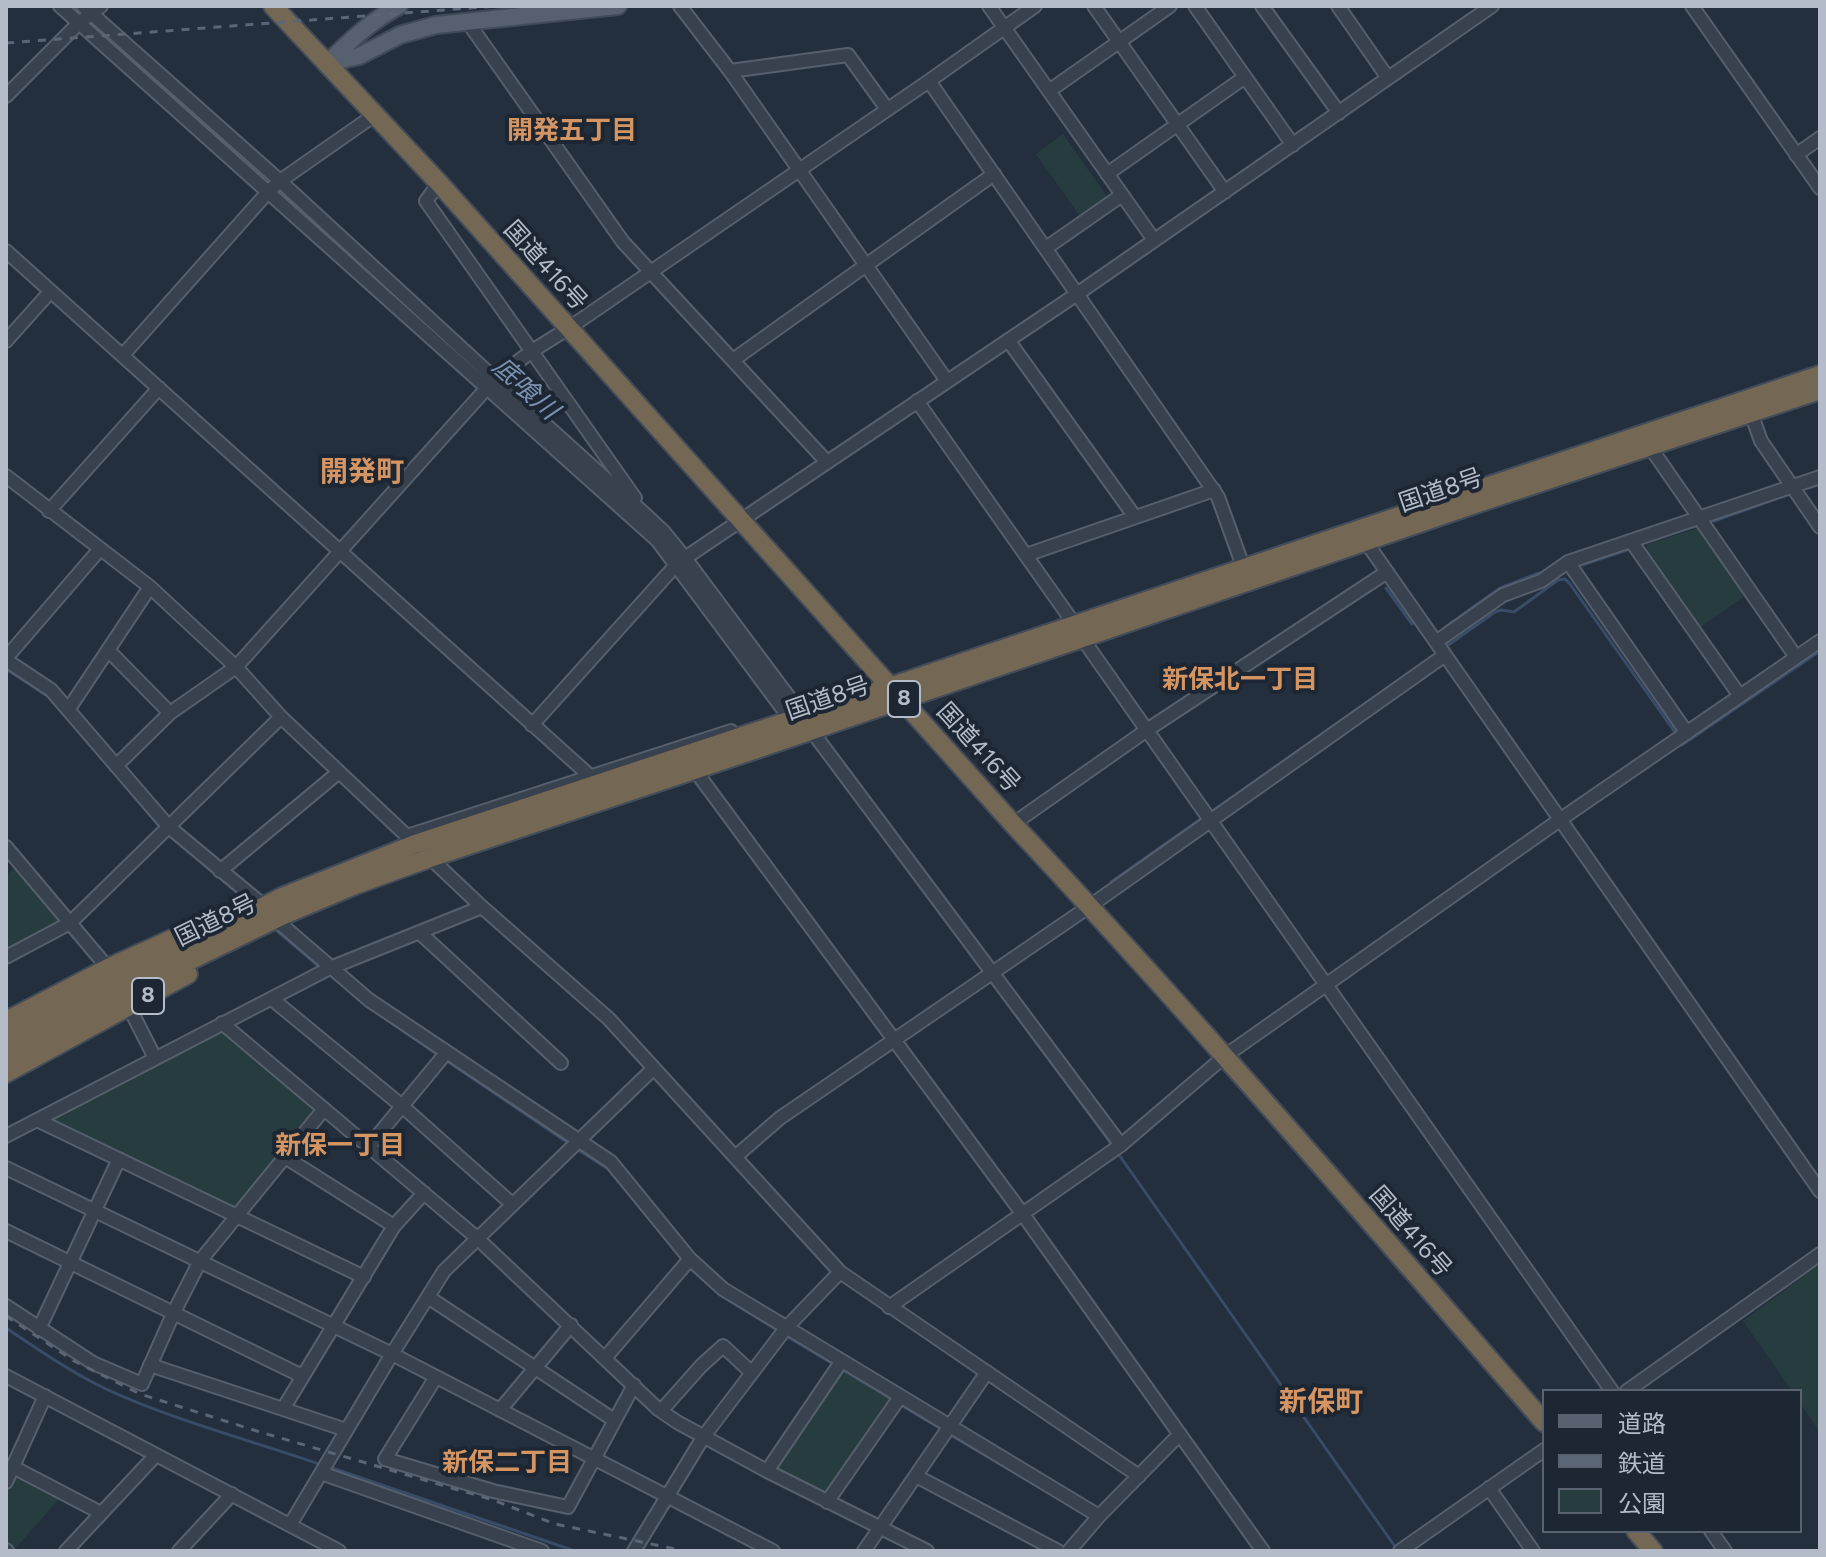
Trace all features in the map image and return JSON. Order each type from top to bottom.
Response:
[{"type":"highway","name":"国道416号","points":[[273,6],[439,183],[1225,1056],[1542,1420]]},
{"type":"highway","name":"国道8号","points":[[1079,632],[1244,569],[1820,375]]},
{"type":"highway","name":"国道8号","points":[[6,1054],[275,915],[336,875],[411,840],[798,718],[896,693],[1366,542],[1820,390]]},
{"type":"highway","name":"国道8号","points":[[6,1038],[275,915],[430,858],[694,769],[798,718]]},
{"type":"highway","name":"8","points":[[6,1021],[35,1012],[108,968],[217,918],[275,915]]},
{"type":"highway","name":"8","points":[[6,1073],[62,1039],[129,1007],[248,941],[275,915]]},
{"type":"highway","points":[[1638,1533],[1653,1551]]},
{"type":"main road","points":[[328,63],[361,32],[399,6]]},
{"type":"main road","points":[[328,63],[359,56],[417,29],[618,6]]},
{"type":"street","points":[[60,6],[268,192],[664,532],[680,562],[1121,1145]]},
{"type":"street","points":[[680,6],[730,71],[947,381]]},
{"type":"street","points":[[989,6],[1154,240]]},
{"type":"street","points":[[116,766],[170,713],[236,667],[491,383],[532,351],[1035,6]]},
{"type":"street","points":[[1094,6],[1225,192]]},
{"type":"street","points":[[1049,91],[1170,6]]},
{"type":"street","points":[[1195,6],[1293,145]]},
{"type":"street","points":[[1262,6],[1339,113]]},
{"type":"street","points":[[1338,6],[1388,78]]},
{"type":"street","points":[[532,725],[680,562],[1077,294],[1492,6]]},
{"type":"street","points":[[1692,6],[1820,188]]},
{"type":"street","points":[[6,96],[92,9],[280,181],[680,562]]},
{"type":"street","points":[[467,21],[623,242],[827,462]]},
{"type":"street","points":[[730,71],[848,55],[887,109]]},
{"type":"street","points":[[1107,174],[1245,77]]},
{"type":"street","points":[[929,81],[1214,490],[1244,569]]},
{"type":"street","points":[[123,355],[268,192],[376,114]]},
{"type":"street","points":[[1796,155],[1820,138]]},
{"type":"street","points":[[733,360],[994,174]]},
{"type":"street","points":[[439,183],[426,201],[648,517]]},
{"type":"street","points":[[1046,248],[1122,195]]},
{"type":"street","points":[[6,251],[590,776]]},
{"type":"street","points":[[6,341],[50,292]]},
{"type":"street","points":[[1008,340],[1135,517]]},
{"type":"street","points":[[49,511],[159,388]]},
{"type":"street","points":[[917,401],[1611,1389]]},
{"type":"street","points":[[1751,413],[1761,441],[1820,527]]},
{"type":"street","points":[[1650,447],[1796,657]]},
{"type":"street","points":[[6,476],[150,587],[236,667],[281,717],[482,907],[609,1019],[840,1272],[1139,1476]]},
{"type":"street","points":[[1436,642],[1503,595],[1541,581],[1568,562],[1820,477]]},
{"type":"street","points":[[1026,555],[1214,490]]},
{"type":"street","points":[[1631,541],[1740,696]]},
{"type":"street","points":[[1366,542],[1820,1191]]},
{"type":"street","points":[[100,549],[6,659],[51,690],[169,827],[275,915],[330,968],[369,1000],[611,1162],[690,1259],[723,1289],[1099,1516]]},
{"type":"street","points":[[1568,562],[1687,733]]},
{"type":"street","points":[[1013,824],[1147,730],[1387,572]]},
{"type":"street","points":[[68,710],[150,587]]},
{"type":"street","points":[[889,1307],[1121,1145],[1225,1056],[1820,641]]},
{"type":"street","points":[[108,650],[170,713]]},
{"type":"street","points":[[735,1157],[780,1118],[1090,906],[1445,655]]},
{"type":"street","points":[[6,957],[70,923],[281,717]]},
{"type":"street","points":[[411,840],[590,776],[798,718]]},
{"type":"street","points":[[694,769],[1022,1213],[1263,1551]]},
{"type":"street","points":[[220,871],[339,772]]},
{"type":"street","points":[[6,847],[108,968]]},
{"type":"street","points":[[6,1136],[330,968],[482,907]]},
{"type":"street","points":[[419,932],[561,1063]]},
{"type":"street","points":[[272,999],[402,1106],[512,1204]]},
{"type":"street","points":[[129,1007],[155,1058]]},
{"type":"street","points":[[222,1023],[477,1238],[661,1411],[767,1471],[927,1551]]},
{"type":"street","points":[[369,1146],[446,1053]]},
{"type":"street","points":[[290,1525],[444,1271],[654,1068]]},
{"type":"street","points":[[6,1306],[93,1363],[142,1384],[200,1261],[324,1109]]},
{"type":"street","points":[[37,1120],[364,1277]]},
{"type":"street","points":[[285,1157],[394,1226]]},
{"type":"street","points":[[39,1329],[119,1159]]},
{"type":"street","points":[[6,1168],[392,1354],[773,1551]]},
{"type":"street","points":[[283,1409],[394,1226],[424,1193]]},
{"type":"street","points":[[6,1231],[302,1376]]},
{"type":"street","points":[[1630,1389],[1820,1254]]},
{"type":"street","points":[[605,1358],[690,1259]]},
{"type":"street","points":[[634,1551],[704,1436],[786,1328],[840,1272]]},
{"type":"street","points":[[428,1297],[614,1420]]},
{"type":"street","points":[[500,1410],[571,1325]]},
{"type":"street","points":[[661,1411],[723,1346],[752,1373]]},
{"type":"street","points":[[767,1471],[841,1362]]},
{"type":"street","points":[[150,1365],[346,1430]]},
{"type":"street","points":[[864,1551],[987,1372]]},
{"type":"street","points":[[6,1376],[339,1551]]},
{"type":"street","points":[[436,1377],[385,1459],[493,1491],[568,1507],[634,1385]]},
{"type":"street","points":[[6,1482],[45,1396]]},
{"type":"street","points":[[827,1502],[900,1397]]},
{"type":"street","points":[[1069,1551],[1180,1434]]},
{"type":"street","points":[[1400,1551],[1542,1451]]},
{"type":"street","points":[[66,1551],[156,1455]]},
{"type":"street","points":[[13,1467],[101,1513]]},
{"type":"street","points":[[321,1473],[542,1551]]},
{"type":"street","points":[[916,1476],[1058,1551]]},
{"type":"street","points":[[1489,1488],[1533,1551]]},
{"type":"street","points":[[179,1551],[232,1494]]},
{"type":"street","points":[[1712,1533],[1725,1551]]},
{"type":"green space","points":[[1063,134],[1108,198],[1082,219],[1036,154]]},
{"type":"green space","points":[[1698,528],[1746,595],[1698,629],[1645,553],[1648,544]]},
{"type":"green space","points":[[20,864],[68,921],[6,956],[6,875]]},
{"type":"green space","points":[[222,1023],[324,1109],[237,1216],[37,1120]]},
{"type":"green space","points":[[1820,1264],[1820,1432],[1802,1406],[1802,1389],[1791,1389],[1743,1321]]},
{"type":"green space","points":[[836,1368],[893,1400],[827,1502],[769,1472]]},
{"type":"green space","points":[[15,1468],[60,1498],[13,1551],[6,1546],[6,1486]]},
{"type":"waterway","name":"底喰川","points":[[71,6],[83,17]]},
{"type":"waterway","name":"底喰川","points":[[89,22],[272,183]]},
{"type":"waterway","name":"底喰川","points":[[278,188],[423,321]]},
{"type":"waterway","name":"底喰川","points":[[452,347],[472,367]]},
{"type":"waterway","points":[[1809,488],[1820,484]]},
{"type":"waterway","points":[[1714,521],[1787,495]]},
{"type":"waterway","points":[[1646,542],[1695,526]]},
{"type":"waterway","points":[[1582,565],[1627,550]]},
{"type":"waterway","points":[[1444,628],[1500,588],[1539,573]]},
{"type":"waterway","points":[[1447,646],[1495,612],[1514,612],[1558,580],[1565,579],[1674,731]]},
{"type":"waterway","points":[[1386,588],[1412,624]]},
{"type":"waterway","points":[[1682,745],[1820,651]]},
{"type":"waterway","points":[[1211,812],[1437,653]]},
{"type":"waterway","points":[[6,669],[49,697]]},
{"type":"waterway","points":[[75,727],[161,828]]},
{"type":"waterway","points":[[1111,882],[1205,816]]},
{"type":"waterway","points":[[169,835],[246,900]]},
{"type":"waterway","points":[[277,931],[322,969]]},
{"type":"waterway","points":[[328,974],[344,986]]},
{"type":"waterway","points":[[989,978],[1113,1146]]},
{"type":"waterway","points":[[392,1023],[438,1055]]},
{"type":"waterway","points":[[444,1059],[571,1145]]},
{"type":"waterway","points":[[577,1149],[608,1169],[671,1245]]},
{"type":"waterway","points":[[1117,1152],[1396,1548]]},
{"type":"waterway","points":[[698,1275],[720,1295],[780,1332]]},
{"type":"waterway","points":[[6,1328],[106,1389],[186,1421],[322,1465]]},
{"type":"waterway","points":[[786,1336],[835,1365]]},
{"type":"waterway","points":[[841,1369],[893,1400]]},
{"type":"waterway","points":[[899,1404],[941,1429]]},
{"type":"waterway","points":[[947,1433],[1044,1490]]},
{"type":"waterway","points":[[329,1467],[575,1551]]},
{"type":"railway","points":[[6,43],[497,6]]},
{"type":"railway","points":[[6,1316],[74,1361],[140,1394],[493,1500],[555,1524],[685,1551]]},
{"type":"district","name":"開発五丁目","points":[[572,131]]},
{"type":"district","name":"開発町","points":[[362,473]]},
{"type":"district","name":"新保北一丁目","points":[[1240,680]]},
{"type":"district","name":"新保一丁目","points":[[340,1146]]},
{"type":"district","name":"新保町","points":[[1321,1403]]},
{"type":"district","name":"新保二丁目","points":[[507,1463]]}]
